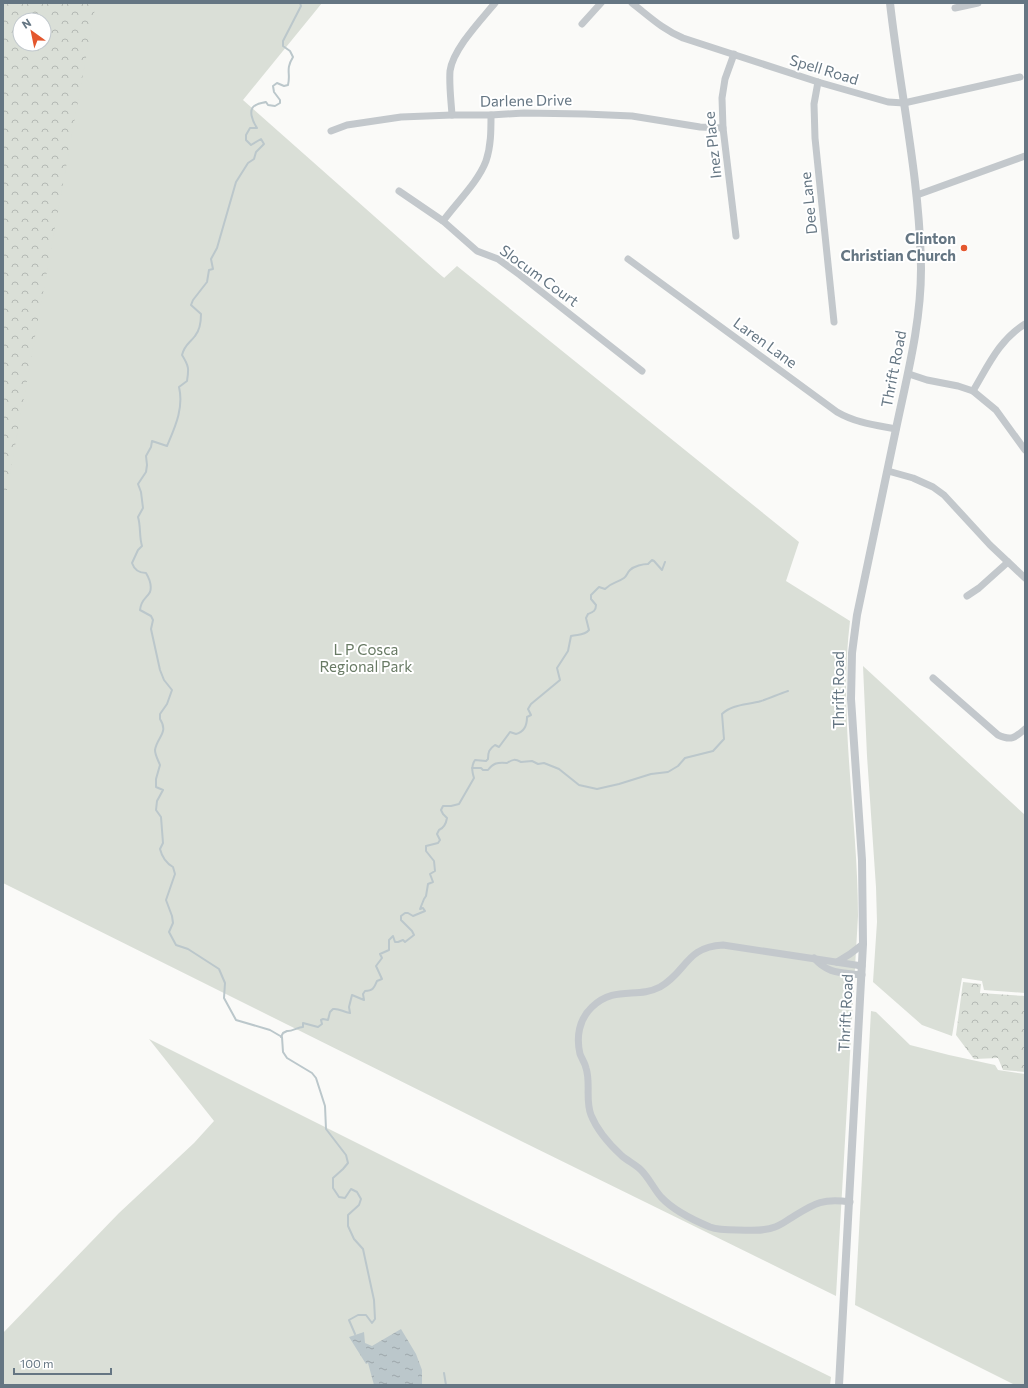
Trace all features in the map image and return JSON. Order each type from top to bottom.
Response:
[{"type":"street","points":[[452,115],[450,77],[452,64],[464,41],[495,3]]},
{"type":"street","points":[[582,24],[601,3]]},
{"type":"street","name":"Spell Road","points":[[632,3],[659,25],[683,38],[818,82],[888,102],[904,103],[1020,77]]},
{"type":"street","name":"Thrift Road","points":[[839,1385],[863,944],[862,860],[851,699],[852,653],[857,615],[909,374],[920,300],[921,270],[917,194],[890,3]]},
{"type":"street","points":[[955,8],[978,3]]},
{"type":"street","name":"Inez Place","points":[[734,54],[722,90],[723,128],[736,236]]},
{"type":"street","name":"Dee Lane","points":[[818,82],[814,104],[814,132],[834,322]]},
{"type":"street","name":"Darlene Drive","points":[[331,131],[347,125],[379,119],[524,113],[632,116],[694,127],[723,128]]},
{"type":"street","points":[[443,221],[474,182],[483,168],[490,140],[491,115]]},
{"type":"street","points":[[917,194],[1025,156]]},
{"type":"street","name":"Slocum Court","points":[[400,191],[443,221],[477,251],[498,259],[520,274],[642,371]]},
{"type":"street","name":"Laren Lane","points":[[628,259],[837,412],[851,420],[863,424],[896,429]]},
{"type":"street","points":[[973,391],[1005,340],[1013,331],[1025,324]]},
{"type":"street","points":[[909,374],[973,391],[996,410],[1025,450]]},
{"type":"street","points":[[888,471],[913,478],[933,487],[944,495],[990,545],[1025,578]]},
{"type":"street","points":[[967,596],[979,588],[1008,562]]},
{"type":"street","points":[[933,678],[998,735],[1012,738],[1017,736],[1025,728]]},
{"type":"street","points":[[837,962],[863,944]]},
{"type":"street","points":[[850,1202],[830,1200],[822,1201],[813,1204],[776,1227],[763,1230],[725,1230],[711,1228],[674,1208],[661,1196],[641,1170],[612,1146],[594,1122],[590,1113],[588,1099],[588,1075],[577,1038],[583,1020],[592,1007],[599,1001],[615,994],[645,992],[659,987],[671,980],[686,961],[703,949],[723,945],[862,966]]},
{"type":"street","points":[[814,958],[820,966],[828,971],[862,975]]},
{"type":"green space","points":[[3,3],[126,3],[391,240],[594,385],[3,568]]},
{"type":"green space","name":"L P Cosca Regional Park","points":[[96,3],[322,3],[243,100],[444,278],[457,266],[799,542],[786,581],[850,621],[846,695],[847,732],[855,842],[858,916],[836,1296],[3,883],[3,512]]},
{"type":"green space","points":[[863,666],[1025,815],[1025,993],[984,990],[982,981],[962,978],[952,1036],[922,1025],[873,982],[877,922],[876,887],[867,756]]},
{"type":"green space","points":[[963,982],[981,984],[980,993],[1025,996],[1025,1072],[1003,1070],[998,1058],[974,1059],[956,1035]]},
{"type":"green space","points":[[871,1011],[876,1012],[910,1045],[995,1065],[998,1070],[1025,1074],[1025,1385],[1015,1385],[855,1305]]},
{"type":"green space","points":[[149,1039],[471,1200],[831,1377],[830,1385],[3,1385],[3,1333],[119,1213],[194,1143],[214,1121]]},
{"type":"water","points":[[401,1329],[416,1354],[422,1370],[422,1385],[374,1385],[368,1363],[366,1364],[349,1337],[364,1332],[365,1343],[372,1346]]},
{"type":"waterway","points":[[300,3],[301,6],[283,41],[283,46],[290,51],[293,57],[289,65],[288,85],[284,86],[277,83],[273,86],[274,92],[280,100],[280,103],[275,106],[268,105],[266,102],[261,103],[252,109],[251,112],[257,128],[250,128],[246,135],[246,140],[251,145],[261,139],[264,144],[256,152],[254,159],[248,163],[236,182],[217,248],[211,259],[213,269],[209,270],[207,282],[193,300],[191,305],[201,314],[200,325],[197,334],[183,351],[182,355],[187,365],[188,377],[187,381],[179,387],[180,410],[173,432],[167,446],[152,441],[151,447],[146,456],[146,472],[138,484],[141,492],[143,508],[138,517],[142,546],[138,550],[132,563],[137,570],[146,573],[149,580],[151,587],[150,592],[143,601],[140,610],[151,616],[153,620],[151,629],[160,670],[164,680],[172,690],[167,704],[160,714],[163,732],[155,750],[160,765],[156,779],[156,787],[163,790],[157,801],[156,810],[161,817],[163,843],[160,849],[165,860],[173,867],[175,874],[166,900],[173,923],[169,932],[176,945],[188,949],[219,969],[225,983],[224,998],[236,1020],[270,1030],[282,1037],[283,1052],[287,1058],[312,1073],[316,1078],[325,1106],[326,1129],[346,1155],[348,1163],[333,1178],[333,1188],[339,1197],[345,1198],[351,1189],[357,1192],[361,1199],[359,1205],[348,1215],[348,1226],[354,1239],[363,1249],[374,1300],[375,1319],[372,1323],[366,1315],[358,1315],[349,1320],[355,1334]]},
{"type":"waterway","points":[[281,1037],[283,1033],[287,1031],[303,1027],[303,1023],[318,1027],[322,1024],[321,1020],[328,1020],[330,1012],[333,1009],[350,1013],[349,1007],[352,995],[364,1000],[363,994],[365,991],[372,990],[377,981],[382,979],[376,966],[382,958],[380,954],[389,950],[389,940],[393,936],[395,942],[403,940],[405,942],[414,935],[401,920],[401,916],[405,913],[413,916],[425,911],[423,908],[420,909],[426,896],[428,884],[433,882],[430,874],[435,871],[434,861],[426,851],[426,846],[438,843],[440,840],[437,834],[444,826],[447,818],[441,810],[443,806],[459,804],[474,778],[472,769],[475,760],[486,761],[488,759],[490,749],[495,745],[499,747],[510,732],[516,734],[523,730],[526,725],[527,717],[531,715],[528,709],[531,704],[560,680],[557,668],[568,651],[571,636],[583,634],[589,630],[586,618],[588,614],[595,610],[596,607],[591,599],[591,595],[599,587],[605,589],[624,578],[634,567],[648,564],[652,560],[662,570],[665,562]]},
{"type":"waterway","points":[[472,768],[488,770],[494,764],[498,763],[507,763],[514,760],[521,762],[532,761],[538,764],[544,763],[559,769],[579,785],[597,789],[619,784],[651,774],[668,772],[678,766],[685,758],[713,751],[724,739],[722,714],[730,708],[761,701],[788,691]]},
{"type":"waterway","points":[[444,1373],[446,1385]]},
{"type":"place","name":"Clinton Christian Church","points":[[964,248]]}]
